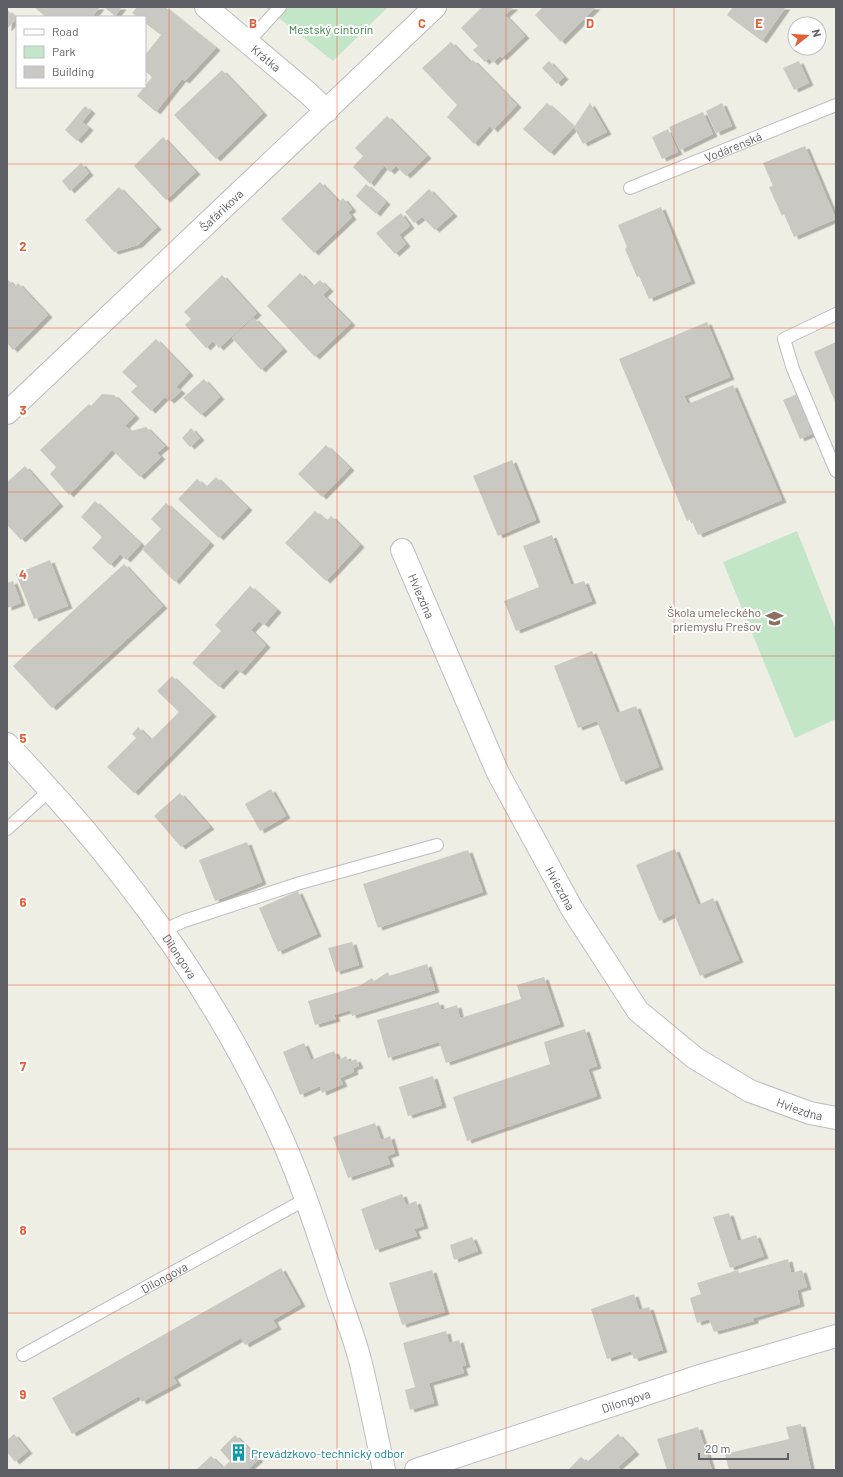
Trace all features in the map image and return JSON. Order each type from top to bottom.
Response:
[{"type":"street","name":"Krátka","points":[[206,7],[327,111]]},
{"type":"street","name":"Šafárikova","points":[[7,413],[435,7]]},
{"type":"street","name":"Hviezdna","points":[[402,550],[498,773],[572,909],[638,1011],[695,1058],[750,1091],[810,1113],[836,1118]]},
{"type":"street","name":"Dilongova","points":[[7,744],[50,790],[130,886],[210,1003],[243,1058],[280,1133],[306,1199],[359,1358],[384,1470]]},
{"type":"street","name":"Dilongova","points":[[416,1470],[703,1375],[836,1336]]},
{"type":"lane","points":[[248,42],[280,7]]},
{"type":"lane","name":"Vodárenská","points":[[630,188],[836,105]]},
{"type":"lane","points":[[836,314],[784,339],[793,369],[836,471]]},
{"type":"lane","points":[[7,828],[50,790]]},
{"type":"lane","points":[[162,931],[184,921],[300,883],[437,845]]},
{"type":"lane","name":"Dilongova","points":[[22,1355],[306,1199]]},
{"type":"green space","name":"Mestský cintorín","points":[[265,7],[388,7],[333,61]]},
{"type":"green space","points":[[797,531],[836,630],[836,719],[795,738],[723,562]]},
{"type":"building","points":[[34,7],[100,7],[93,16],[45,16]]},
{"type":"building","points":[[104,7],[122,7],[115,16]]},
{"type":"building","points":[[137,7],[165,7],[216,48],[185,81],[182,79],[156,112],[137,96],[143,88],[146,88],[146,85],[152,77],[146,72],[146,54],[161,35],[146,24],[146,16],[136,16],[132,13]]},
{"type":"building","points":[[482,7],[514,7],[505,15],[525,36],[502,58],[500,56],[493,63],[489,58],[485,62],[473,50],[478,46],[461,28]]},
{"type":"building","points":[[543,7],[596,7],[561,42],[535,15]]},
{"type":"building","points":[[733,7],[786,7],[762,41],[727,15]]},
{"type":"building","points":[[7,10],[16,17],[16,19],[7,29]]},
{"type":"building","points":[[451,42],[470,62],[473,60],[517,105],[493,130],[490,126],[474,144],[447,117],[457,105],[422,68]]},
{"type":"building","points":[[549,61],[564,77],[557,84],[542,68]]},
{"type":"building","points":[[799,61],[809,83],[794,90],[783,68]]},
{"type":"building","points":[[222,70],[263,113],[216,159],[174,115]]},
{"type":"building","points":[[547,103],[574,127],[550,153],[523,129]]},
{"type":"building","points":[[590,103],[607,132],[583,144],[574,127]]},
{"type":"building","points":[[722,103],[732,126],[716,133],[706,111]]},
{"type":"building","points":[[85,106],[91,111],[82,122],[89,128],[77,141],[65,130]]},
{"type":"building","points":[[703,112],[713,134],[680,150],[669,127]]},
{"type":"building","points":[[387,116],[427,156],[406,176],[396,166],[390,172],[384,166],[370,184],[353,167],[363,156],[355,148]]},
{"type":"building","points":[[668,129],[678,152],[662,159],[652,137]]},
{"type":"building","points":[[163,137],[196,172],[166,200],[134,166]]},
{"type":"building","points":[[805,146],[836,219],[794,237],[784,214],[782,216],[769,187],[773,186],[763,163]]},
{"type":"building","points":[[81,163],[89,173],[70,191],[62,181]]},
{"type":"building","points":[[320,182],[339,202],[343,198],[352,209],[348,212],[352,217],[314,253],[281,219]]},
{"type":"building","points":[[366,184],[386,202],[376,214],[356,196]]},
{"type":"building","points":[[119,187],[157,227],[138,245],[114,252],[85,220]]},
{"type":"building","points":[[429,189],[453,214],[435,230],[422,217],[414,223],[405,212]]},
{"type":"building","points":[[661,207],[691,281],[649,299],[639,276],[637,277],[625,249],[627,247],[618,225]]},
{"type":"building","points":[[401,213],[410,226],[399,235],[406,244],[395,254],[376,233]]},
{"type":"building","points":[[300,273],[313,286],[320,280],[329,289],[323,295],[351,323],[315,357],[267,306]]},
{"type":"building","points":[[222,275],[257,313],[219,348],[213,341],[206,348],[185,325],[191,319],[184,312]]},
{"type":"building","points":[[7,279],[15,287],[18,283],[48,315],[13,350],[7,343]]},
{"type":"building","points":[[254,318],[283,349],[261,370],[232,338]]},
{"type":"building","points":[[707,322],[730,377],[684,396],[688,404],[733,385],[782,500],[698,535],[691,519],[687,521],[619,359]]},
{"type":"building","points":[[156,339],[189,373],[176,387],[181,391],[170,401],[165,397],[151,411],[131,392],[137,386],[122,372]]},
{"type":"building","points":[[836,342],[836,404],[814,352]]},
{"type":"building","points":[[204,379],[220,397],[201,415],[183,398]]},
{"type":"building","points":[[102,394],[114,395],[135,416],[125,426],[131,431],[146,427],[165,446],[157,453],[161,457],[140,477],[112,450],[69,495],[50,474],[56,467],[40,450],[89,404],[91,406]]},
{"type":"building","points":[[797,394],[814,433],[800,439],[783,400]]},
{"type":"building","points":[[191,428],[200,438],[190,447],[182,438]]},
{"type":"building","points":[[326,445],[350,468],[322,497],[298,474]]},
{"type":"building","points":[[512,460],[536,520],[498,536],[473,476]]},
{"type":"building","points":[[25,466],[59,504],[21,540],[7,525],[7,482]]},
{"type":"building","points":[[216,477],[248,508],[219,538],[178,499],[197,479],[206,487]]},
{"type":"building","points":[[95,501],[141,544],[126,560],[120,554],[110,565],[92,548],[102,537],[81,517]]},
{"type":"building","points":[[166,503],[210,543],[175,582],[142,549],[161,529],[151,519]]},
{"type":"building","points":[[315,511],[327,521],[331,516],[360,545],[326,581],[285,543]]},
{"type":"building","points":[[552,535],[571,585],[584,581],[592,601],[516,631],[504,601],[539,587],[523,546]]},
{"type":"building","points":[[50,560],[68,606],[34,619],[16,574]]},
{"type":"building","points":[[124,564],[163,606],[52,708],[13,666]]},
{"type":"building","points":[[13,581],[21,603],[7,608],[7,583]]},
{"type":"building","points":[[250,586],[277,610],[264,625],[259,621],[251,630],[266,645],[241,673],[236,669],[219,687],[192,663],[221,631],[215,625]]},
{"type":"building","points":[[592,651],[617,713],[636,706],[659,767],[621,782],[597,721],[578,728],[554,666]]},
{"type":"building","points":[[172,676],[212,714],[134,793],[107,767],[136,738],[132,734],[138,727],[151,740],[179,712],[157,691]]},
{"type":"building","points":[[271,789],[286,816],[260,831],[245,804]]},
{"type":"building","points":[[180,793],[210,827],[181,847],[154,816]]},
{"type":"building","points":[[247,842],[262,882],[215,901],[199,860]]},
{"type":"building","points":[[675,849],[698,905],[713,898],[739,960],[700,976],[674,914],[659,921],[636,865]]},
{"type":"building","points":[[468,850],[483,892],[378,928],[363,884]]},
{"type":"building","points":[[298,891],[317,934],[278,952],[259,908]]},
{"type":"building","points":[[352,942],[359,965],[336,972],[328,948]]},
{"type":"building","points":[[427,964],[435,990],[352,1016],[350,1010],[334,1015],[336,1019],[315,1025],[308,1001],[359,986],[372,978],[374,981],[388,972],[389,976]]},
{"type":"building","points":[[544,977],[560,1024],[446,1063],[439,1042],[388,1058],[377,1020],[439,1002],[441,1010],[457,1005],[460,1018],[521,999],[517,985]]},
{"type":"building","points":[[585,1029],[597,1066],[588,1069],[597,1096],[467,1141],[453,1097],[550,1064],[544,1042]]},
{"type":"building","points":[[304,1043],[311,1060],[334,1051],[338,1060],[346,1056],[349,1062],[356,1059],[359,1066],[353,1068],[354,1072],[340,1078],[343,1084],[322,1093],[320,1086],[300,1095],[283,1052]]},
{"type":"building","points":[[433,1076],[442,1105],[408,1116],[399,1087]]},
{"type":"building","points":[[375,1123],[381,1140],[390,1136],[395,1153],[387,1156],[390,1164],[348,1178],[333,1137]]},
{"type":"building","points":[[402,1194],[406,1205],[416,1201],[424,1226],[414,1229],[417,1236],[375,1250],[361,1209]]},
{"type":"building","points":[[729,1213],[738,1241],[756,1235],[764,1256],[730,1268],[713,1217]]},
{"type":"building","points":[[472,1237],[478,1251],[454,1260],[450,1245]]},
{"type":"building","points":[[788,1259],[791,1273],[802,1270],[807,1287],[797,1290],[800,1304],[754,1318],[754,1321],[714,1332],[709,1319],[697,1323],[690,1298],[701,1294],[697,1283],[738,1270],[739,1273]]},
{"type":"building","points":[[281,1268],[301,1304],[273,1320],[277,1327],[245,1345],[241,1338],[173,1377],[177,1383],[142,1402],[139,1396],[72,1434],[52,1398]]},
{"type":"building","points":[[432,1270],[445,1312],[402,1325],[389,1283]]},
{"type":"building","points":[[634,1294],[639,1310],[649,1307],[663,1350],[634,1359],[631,1351],[607,1359],[591,1309]]},
{"type":"building","points":[[446,1331],[449,1343],[459,1340],[466,1365],[462,1366],[464,1373],[429,1383],[434,1403],[410,1410],[405,1390],[415,1387],[403,1343]]},
{"type":"building","points":[[801,1424],[811,1470],[729,1470],[725,1454],[789,1439],[786,1427]]},
{"type":"building","points":[[698,1427],[712,1470],[667,1470],[657,1439]]},
{"type":"building","points":[[14,1434],[28,1451],[15,1462],[7,1452],[7,1440]]},
{"type":"building","points":[[618,1434],[635,1452],[618,1467],[621,1470],[568,1470],[581,1457],[587,1462]]},
{"type":"building","name":"Prevádzkovo‑technický odbor","points":[[235,1435],[259,1459],[247,1470],[196,1470],[211,1456],[223,1468],[230,1461],[220,1450]]},
{"type":"place","name":"Škola umeleckého priemyslu Prešov","points":[[774,619]]},
{"type":"place","name":"Prevádzkovo‑technický odbor","points":[[238,1453]]}]
